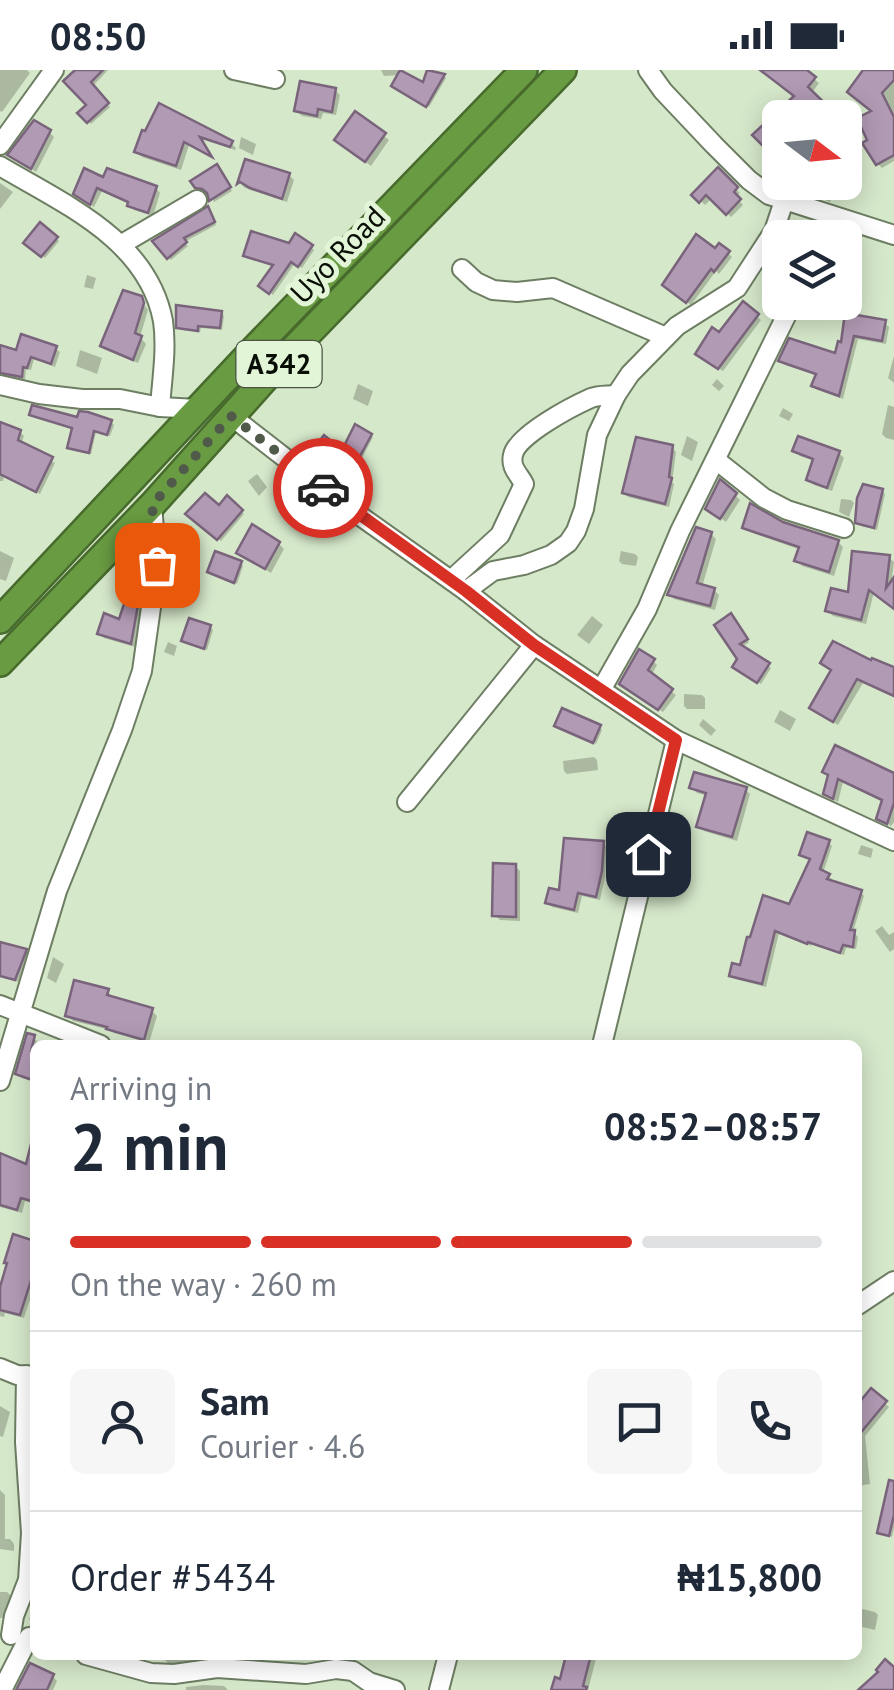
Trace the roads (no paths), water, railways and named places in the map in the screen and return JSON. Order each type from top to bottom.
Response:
[{"type":"highway","name":"Uyo Road","points":[[0,620],[524,70]]},
{"type":"highway","name":"Uyo Road","points":[[0,663],[562,70]]},
{"type":"street","points":[[0,145],[54,70]]},
{"type":"street","points":[[234,70],[275,78]]},
{"type":"street","points":[[648,70],[663,91],[748,180],[769,195],[894,234]]},
{"type":"street","points":[[0,166],[122,244],[143,271],[163,322],[160,407]]},
{"type":"street","points":[[122,244],[197,200]]},
{"type":"street","points":[[459,586],[493,571],[524,565],[568,543],[584,509],[597,435],[616,395],[630,374],[677,326],[738,288],[774,232],[784,202]]},
{"type":"street","points":[[462,270],[493,290],[553,288],[666,338]]},
{"type":"street","points":[[601,690],[647,609],[680,532],[784,320]]},
{"type":"street","points":[[0,385],[39,394],[198,409]]},
{"type":"street","points":[[459,586],[504,528],[524,484],[514,470],[516,446],[570,409],[596,396],[616,395]]},
{"type":"street","points":[[231,416],[534,645],[676,740],[894,842]]},
{"type":"street","points":[[716,460],[764,498],[787,510],[844,528]]},
{"type":"street","points":[[0,1081],[57,891],[142,670],[157,565],[152,505]]},
{"type":"street","points":[[407,802],[534,645]]},
{"type":"street","points":[[603,1040],[676,740]]},
{"type":"street","points":[[0,1005],[88,1040]]},
{"type":"street","points":[[862,1302],[894,1281]]},
{"type":"street","points":[[0,1368],[30,1376]]},
{"type":"street","points":[[30,1387],[25,1442],[30,1518]]},
{"type":"street","points":[[2,1690],[19,1636],[14,1616],[28,1580],[30,1549]]},
{"type":"street","points":[[104,1660],[151,1673],[174,1674],[217,1668],[306,1674],[336,1669],[353,1671],[368,1682],[396,1690]]},
{"type":"street","points":[[439,1690],[447,1660]]}]
